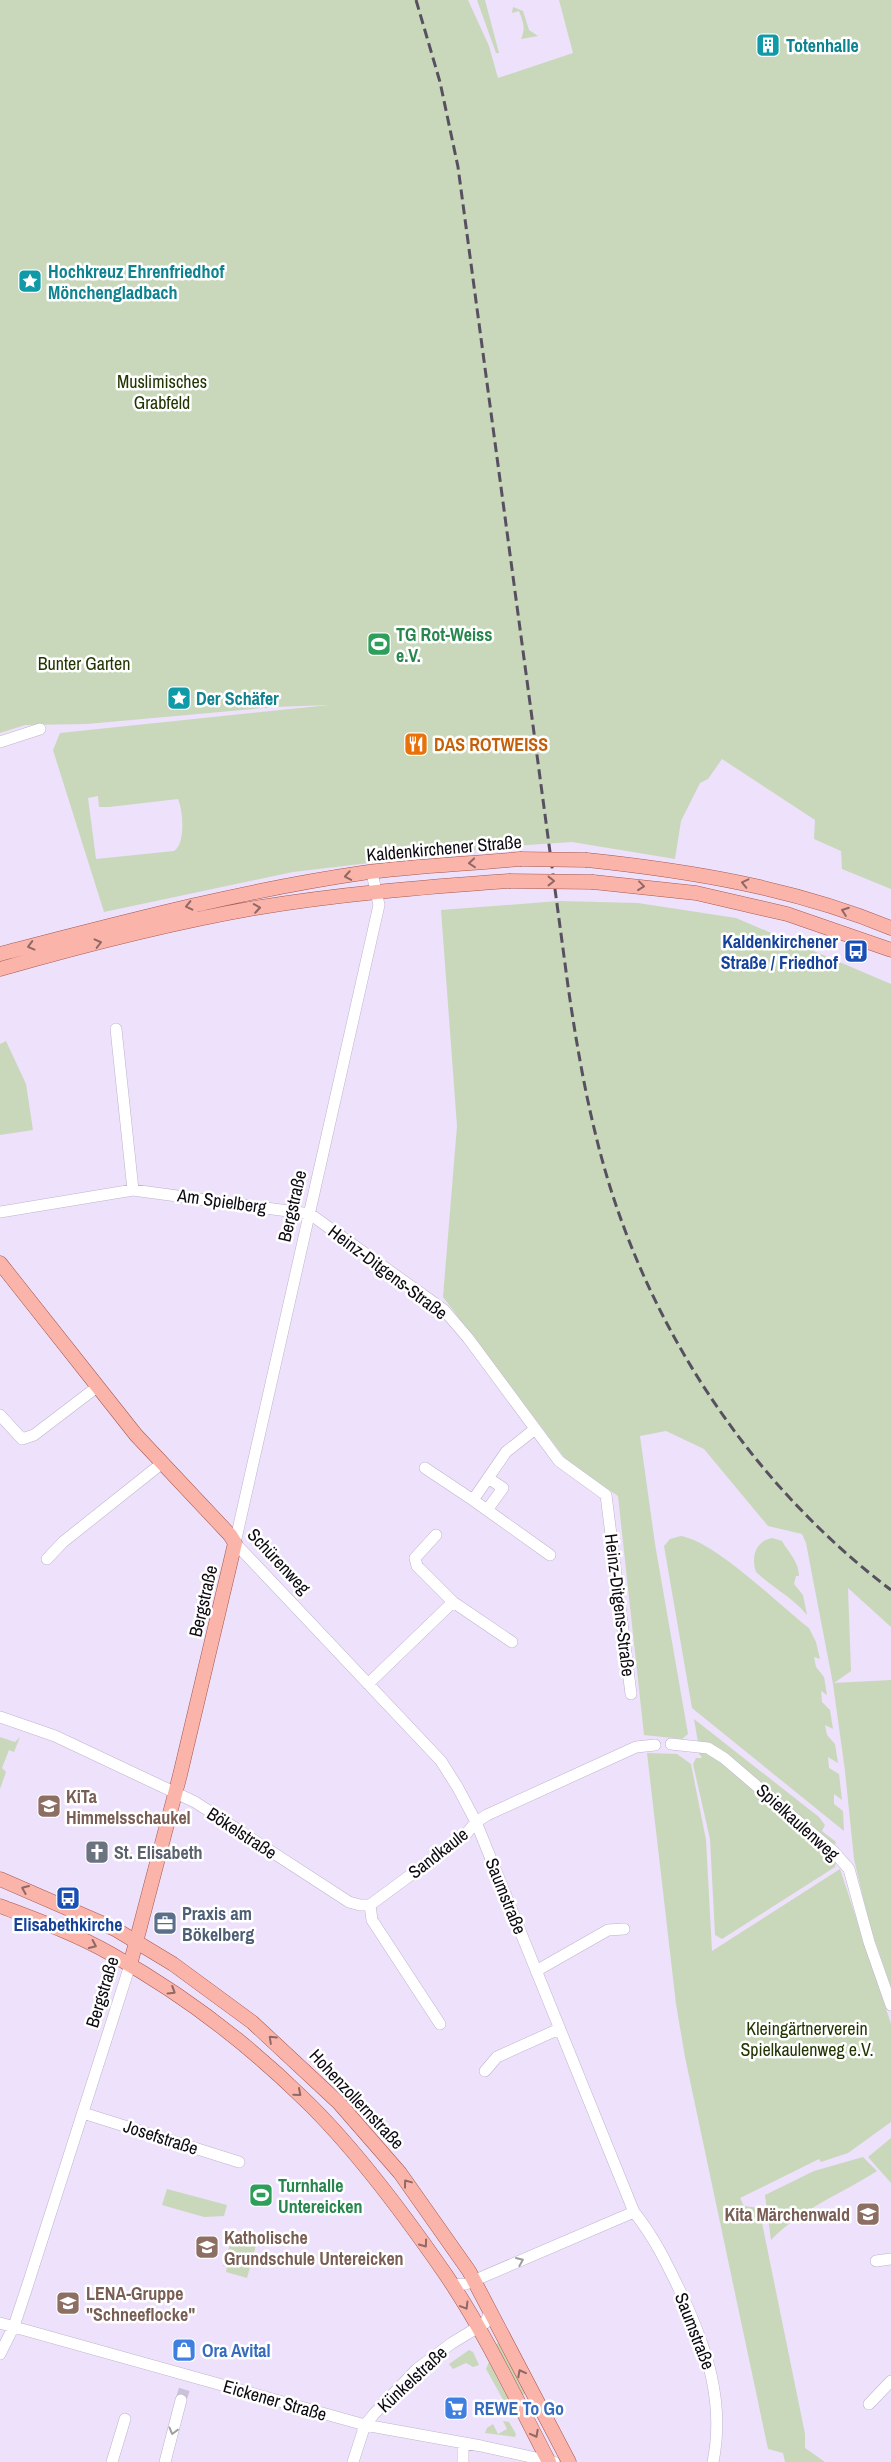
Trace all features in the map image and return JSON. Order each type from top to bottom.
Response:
[{"type":"main road","name":"Kaldenkirchener Straße","points":[[0,954],[127,920],[250,892],[372,873],[520,859],[587,860],[730,880],[826,904],[891,928]]},
{"type":"main road","points":[[0,969],[128,936],[255,908],[377,892],[509,881],[593,882],[696,893],[787,914],[891,950]]},
{"type":"main road","name":"Schürenweg","points":[[0,1263],[97,1387],[161,1464],[230,1535],[235,1543]]},
{"type":"main road","name":"Bergstraße","points":[[130,1965],[176,1793],[235,1543]]},
{"type":"main road","name":"Hohenzollernstraße","points":[[0,1879],[67,1906],[137,1943],[202,1984],[252,2022],[308,2071],[369,2135],[400,2173],[475,2280],[490,2314],[569,2462]]},
{"type":"main road","points":[[0,1906],[61,1930],[130,1965],[183,1998],[240,2042],[304,2099],[345,2144],[408,2222],[452,2285],[551,2462]]},
{"type":"street","points":[[0,742],[40,729]]},
{"type":"street","name":"Bergstraße","points":[[235,1543],[379,905],[372,873]]},
{"type":"street","points":[[116,1029],[133,1190]]},
{"type":"street","name":"Am Spielberg","points":[[0,1212],[133,1190],[310,1214]]},
{"type":"street","name":"Heinz-Ditgens-Straße","points":[[310,1214],[444,1310],[468,1338],[559,1461],[606,1495],[631,1694]]},
{"type":"street","points":[[0,1415],[22,1439],[34,1435],[97,1387]]},
{"type":"street","points":[[473,1500],[506,1452],[535,1429]]},
{"type":"street","points":[[47,1558],[63,1542],[161,1464]]},
{"type":"street","points":[[424,1468],[473,1500],[550,1555]]},
{"type":"street","points":[[487,1510],[503,1488],[488,1478]]},
{"type":"street","points":[[436,1535],[415,1558],[417,1566],[454,1602],[512,1642]]},
{"type":"street","name":"Schürenweg","points":[[235,1543],[440,1761],[458,1788],[476,1822]]},
{"type":"street","points":[[368,1684],[454,1602]]},
{"type":"street","name":"Bökelstraße","points":[[0,1717],[55,1736],[195,1802],[349,1902],[370,1905]]},
{"type":"street","name":"Spielkaulenweg","points":[[672,1744],[695,1745],[719,1754],[834,1852],[849,1869],[869,1942],[891,2006]]},
{"type":"street","name":"Sandkaule","points":[[370,1905],[466,1834],[476,1822],[636,1747],[655,1745]]},
{"type":"street","name":"Saumstraße","points":[[476,1822],[634,2212],[652,2235],[699,2332],[710,2365],[718,2423],[713,2462]]},
{"type":"street","points":[[370,1905],[372,1920],[440,2024]]},
{"type":"street","points":[[536,1971],[608,1930],[624,1930]]},
{"type":"street","name":"Bergstraße","points":[[0,2354],[14,2326],[130,1965]]},
{"type":"street","points":[[485,2071],[497,2057],[559,2029]]},
{"type":"street","name":"Josefstraße","points":[[83,2113],[239,2162]]},
{"type":"street","points":[[452,2285],[460,2286],[475,2280],[634,2212]]},
{"type":"street","points":[[876,2261],[891,2259]]},
{"type":"street","name":"Künkelstraße","points":[[353,2462],[365,2425],[417,2369],[452,2343],[485,2323],[490,2314]]},
{"type":"street","name":"Eickener Straße","points":[[0,2323],[186,2382],[365,2425],[551,2462]]},
{"type":"street","points":[[869,2404],[891,2381]]},
{"type":"street","points":[[165,2462],[181,2400]]},
{"type":"street","points":[[112,2462],[125,2419]]},
{"type":"street","points":[[463,2444],[463,2462]]},
{"type":"green space","points":[[0,0],[468,0],[489,46],[498,78],[573,53],[559,0],[891,0],[891,889],[842,869],[841,851],[814,839],[815,820],[722,759],[708,779],[700,783],[681,821],[675,859],[572,842],[513,846],[293,872],[104,912],[53,750],[60,733],[329,705],[274,707],[87,724],[25,725],[0,733]],"holes":[[[98,796],[99,807],[178,799],[182,826],[178,847],[174,851],[96,859],[88,798]]]},
{"type":"green space","points":[[477,0],[485,0],[499,53],[496,53]]},
{"type":"green space","points":[[513,7],[523,11],[529,30],[538,36],[521,39],[524,28],[523,22],[519,11],[512,13]]},
{"type":"green space","points":[[559,901],[638,903],[736,918],[891,984],[891,1627],[848,1588],[851,1671],[834,1683],[891,1680],[891,1987],[869,1923],[854,1859],[845,1771],[833,1684],[806,1543],[802,1534],[768,1526],[704,1449],[666,1431],[640,1436],[655,1544],[688,1734],[682,1739],[644,1735],[618,1496],[567,1461],[443,1297],[457,1126],[441,910]]},
{"type":"green space","points":[[6,1041],[26,1084],[33,1130],[0,1135],[0,1044]]},
{"type":"green space","points":[[681,1536],[712,1550],[729,1562],[809,1628],[816,1642],[820,1659],[814,1657],[816,1667],[824,1677],[827,1695],[821,1691],[822,1702],[830,1710],[833,1729],[825,1725],[827,1735],[835,1744],[838,1763],[828,1757],[829,1768],[839,1774],[842,1800],[834,1794],[834,1804],[843,1811],[844,1831],[692,1708],[664,1546],[670,1539]]},
{"type":"green space","points":[[772,1538],[782,1541],[795,1562],[799,1576],[796,1576],[794,1584],[803,1595],[807,1615],[796,1603],[756,1572],[754,1556],[758,1546]]},
{"type":"green space","points":[[694,1719],[819,1817],[825,1825],[822,1831],[836,1842],[835,1845],[698,1742]]},
{"type":"green space","points":[[0,1737],[15,1742],[20,1737],[14,1752],[9,1750],[2,1768],[6,1772],[0,1789]]},
{"type":"green space","points":[[696,1749],[706,1752],[735,1772],[836,1861],[835,1867],[722,1939],[715,1935],[710,1839],[693,1764],[696,1758],[702,1758]]},
{"type":"green space","name":"Kleingärtnerverein Spielkaulenweg e.V.","points":[[647,1753],[677,1754],[691,1764],[706,1840],[712,1951],[840,1869],[891,2024],[891,2122],[848,2153],[821,2162],[819,2159],[740,2198],[744,2206],[759,2208],[805,2434],[805,2448],[825,2462],[785,2462],[783,2453],[768,2449],[685,2057],[676,2004]]},
{"type":"green space","points":[[891,2138],[891,2183],[868,2157]]},
{"type":"green space","points":[[863,2157],[877,2171],[795,2219],[771,2240],[765,2195],[814,2171]]},
{"type":"green space","points":[[167,2189],[227,2205],[224,2216],[204,2217],[162,2205]]},
{"type":"green space","points":[[235,2229],[237,2233],[258,2238],[247,2278],[226,2272],[227,2267],[223,2266]]},
{"type":"green space","points":[[499,2342],[526,2393],[521,2396],[495,2345]]},
{"type":"green space","points":[[469,2350],[473,2352],[479,2365],[473,2367],[466,2363],[453,2369],[449,2364]]},
{"type":"green space","points":[[489,2362],[517,2416],[511,2414],[486,2369]]},
{"type":"green space","points":[[503,2421],[509,2422],[516,2434],[515,2437],[485,2433],[487,2428],[493,2424],[498,2434],[507,2429]]},
{"type":"tunnel","points":[[181,2400],[185,2387]]},
{"type":"railway","points":[[416,0],[440,82],[458,167],[572,1012],[591,1114],[611,1190],[632,1248],[657,1305],[687,1359],[720,1411],[758,1461],[799,1507],[843,1551],[891,1590]]},
{"type":"place","name":"Totenhalle","points":[[768,45]]},
{"type":"place","name":"Hochkreuz Ehrenfriedhof Mönchengladbach","points":[[30,281]]},
{"type":"place","name":"TG Rot-Weiss e.V.","points":[[379,644]]},
{"type":"place","name":"Der Schäfer","points":[[179,698]]},
{"type":"place","name":"DAS ROTWEISS","points":[[416,744]]},
{"type":"place","name":"Kaldenkirchener Straße / Friedhof","points":[[856,951]]},
{"type":"place","name":"KiTa Himmelsschaukel","points":[[49,1806]]},
{"type":"place","name":"St. Elisabeth","points":[[97,1852]]},
{"type":"place","name":"Elisabethkirche","points":[[68,1898]]},
{"type":"place","name":"Praxis am Bökelberg","points":[[165,1923]]},
{"type":"place","name":"Turnhalle Untereicken","points":[[261,2195]]},
{"type":"place","name":"Kita Märchenwald","points":[[868,2214]]},
{"type":"place","name":"Katholische Grundschule Untereicken","points":[[207,2247]]},
{"type":"place","name":"LENA-Gruppe \"Schneeflocke\"","points":[[68,2303]]},
{"type":"place","name":"Ora Avital","points":[[184,2350]]},
{"type":"place","name":"REWE To Go","points":[[456,2408]]},
{"type":"park label","name":"Muslimisches Grabfeld","points":[[162,391]]},
{"type":"park label","name":"Bunter Garten","points":[[84,663]]}]
